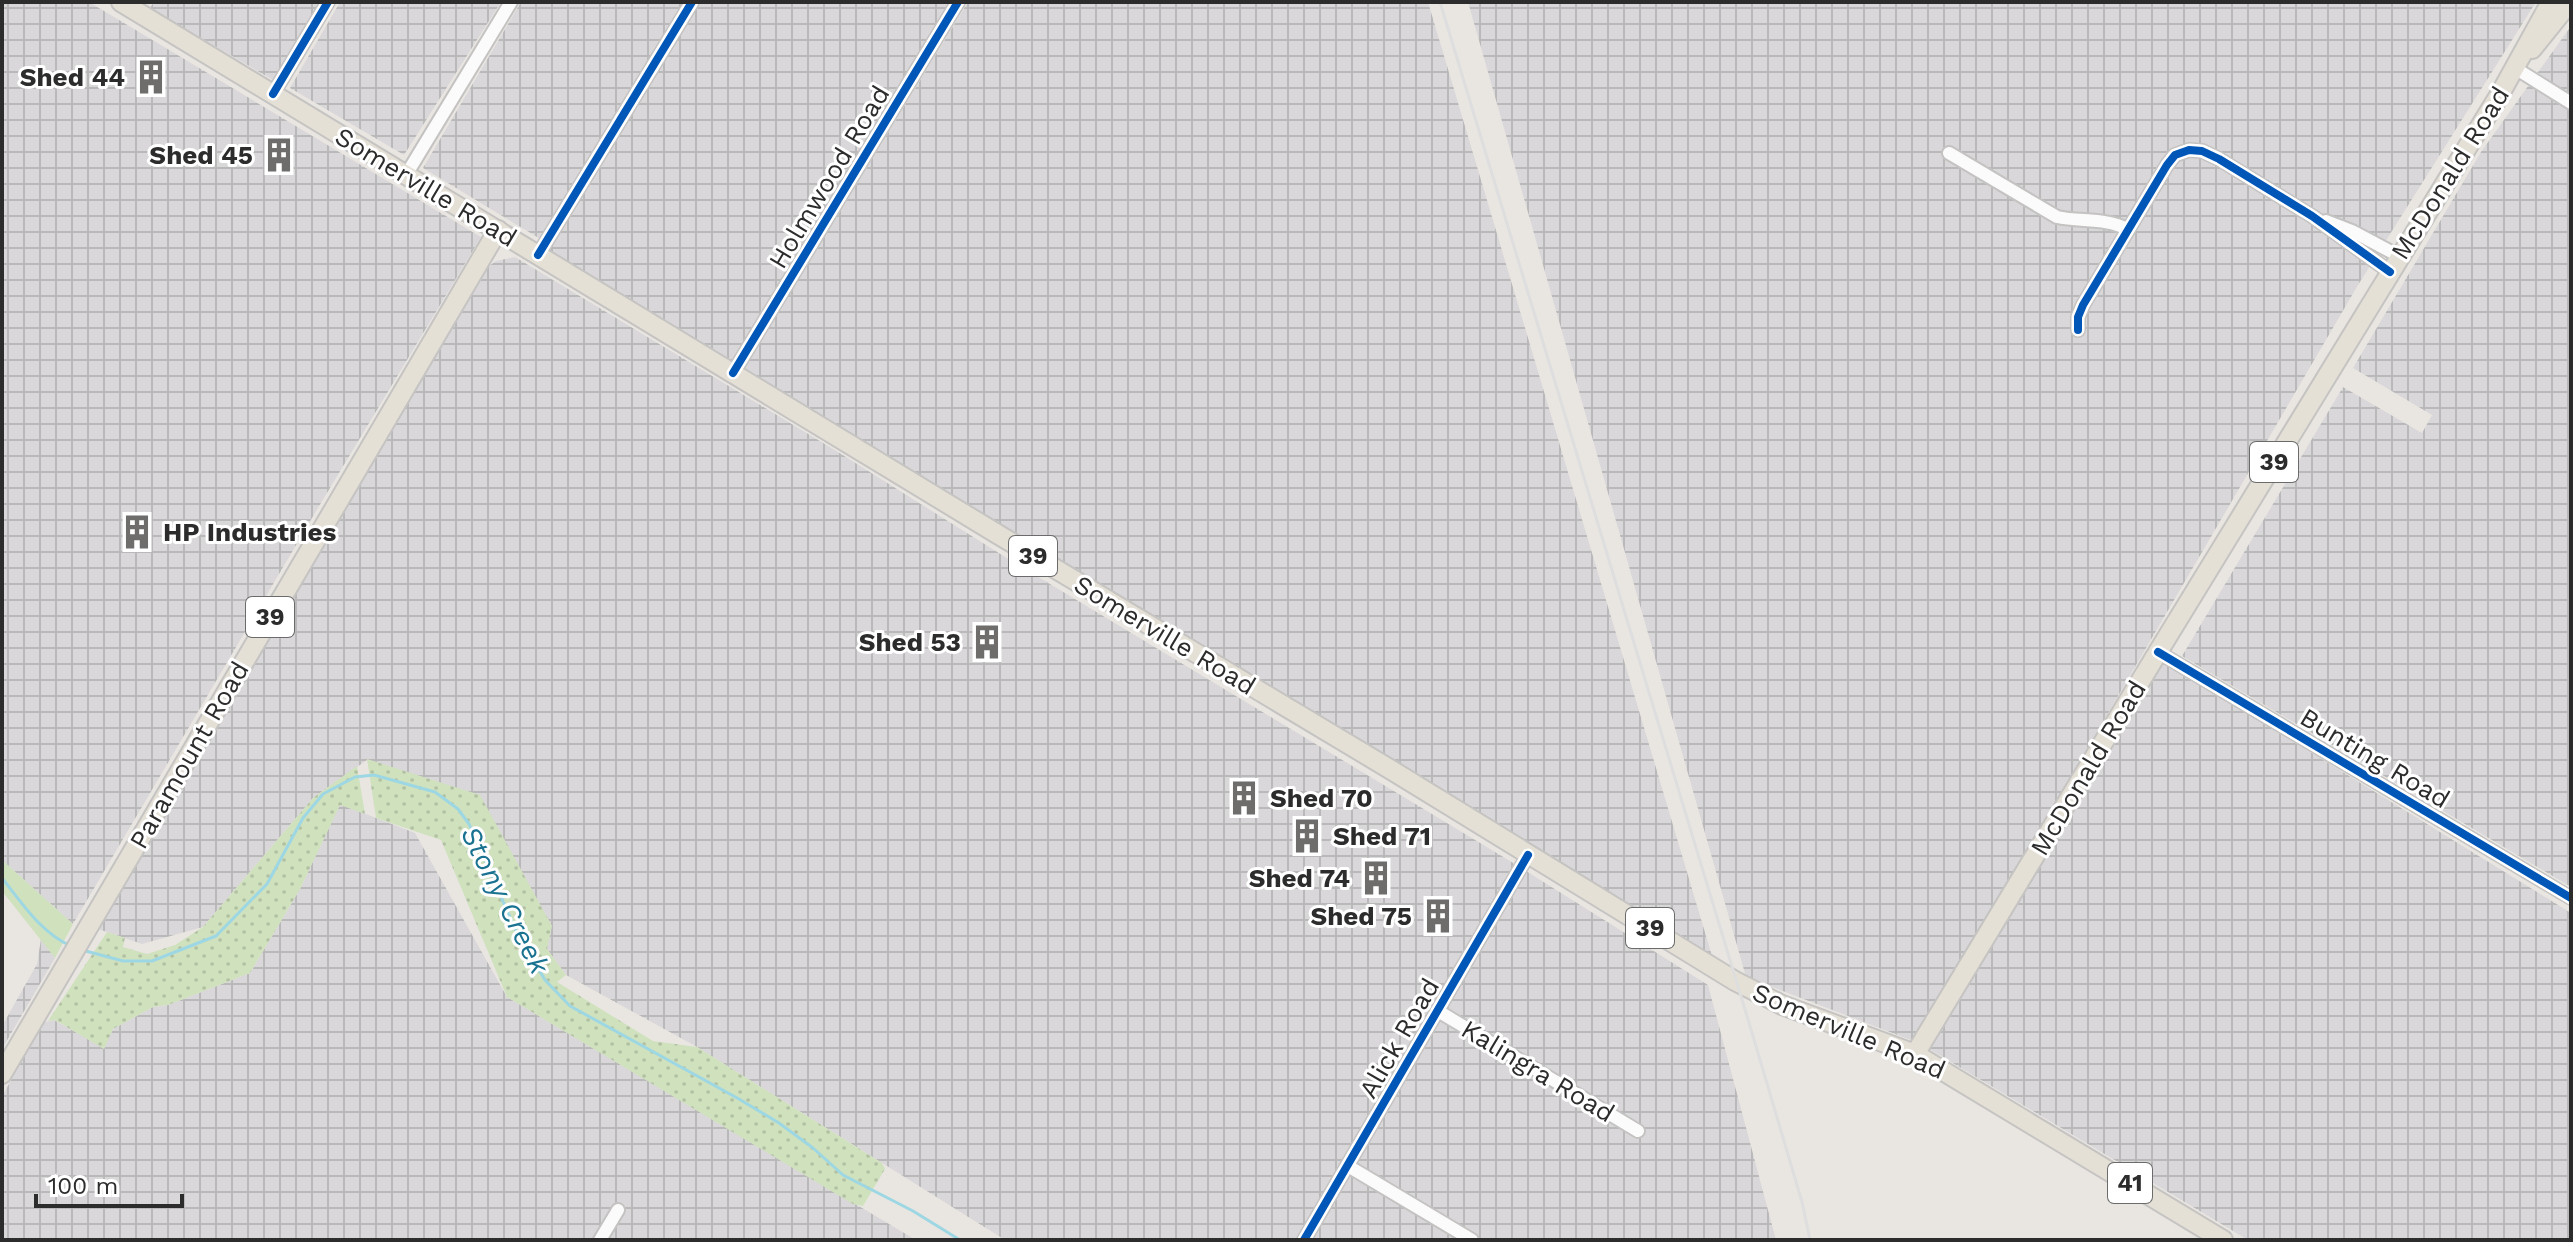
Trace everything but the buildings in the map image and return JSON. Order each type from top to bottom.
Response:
[{"type":"main road","name":"Somerville Road","points":[[121,2],[144,8],[273,94],[1742,984],[1782,1005],[1915,1054],[2223,1240]]},
{"type":"main road","name":"McDonald Road","points":[[1915,1054],[2513,70],[2551,2]]},
{"type":"main road","name":"McDonald Road","points":[[2513,70],[2570,2]]},
{"type":"main road","name":"Paramount Road","points":[[2,1074],[498,230]]},
{"type":"street","points":[[273,94],[328,2]]},
{"type":"street","points":[[406,175],[511,2]]},
{"type":"street","points":[[538,255],[692,2]]},
{"type":"street","name":"Holmwood Road","points":[[733,373],[958,2]]},
{"type":"street","points":[[2513,70],[2571,103]]},
{"type":"street","points":[[2078,330],[2078,317],[2083,305],[2127,229],[2167,165],[2175,155],[2189,150],[2202,151],[2219,159],[2394,264]]},
{"type":"street","points":[[1949,153],[2057,217],[2112,223],[2127,229]]},
{"type":"street","points":[[2312,216],[2352,231],[2394,264]]},
{"type":"street","name":"Bunting Road","points":[[2158,652],[2571,898]]},
{"type":"street","name":"Alick Road","points":[[1304,1240],[1528,855]]},
{"type":"street","name":"Kalingra Road","points":[[1438,1011],[1638,1131]]},
{"type":"street","points":[[1348,1166],[1472,1240]]},
{"type":"street","points":[[600,1240],[618,1210]]},
{"type":"shaded area","points":[[2,2],[89,2],[481,237],[73,924],[2,860]]},
{"type":"shaded area","points":[[154,2],[321,2],[273,80],[150,8]]},
{"type":"shaded area","points":[[340,2],[501,2],[404,155],[290,88]]},
{"type":"shaded area","points":[[521,2],[686,2],[542,240],[423,168]]},
{"type":"shaded area","points":[[699,2],[953,2],[736,363],[547,251]]},
{"type":"shaded area","points":[[968,2],[1428,2],[1712,956],[743,370]]},
{"type":"shaded area","points":[[1468,2],[2536,2],[2358,285],[1916,1042],[1746,977]]},
{"type":"shaded area","points":[[2571,26],[2571,887],[2182,656],[2343,387],[2422,433],[2432,415],[2353,368],[2481,152]]},
{"type":"shaded area","points":[[515,257],[1510,861],[1708,985],[1776,1240],[1005,1240],[697,1047],[566,975],[547,949],[367,760],[313,798],[203,927],[142,944],[98,929],[489,266],[496,261]]},
{"type":"shaded area","points":[[2155,656],[2571,913],[2571,1240],[2248,1240],[1921,1044]]},
{"type":"shaded area","points":[[340,804],[415,833],[507,997],[916,1240],[2,1240],[2,1097],[41,1023],[54,1020],[104,1048],[113,1029],[153,1007],[168,1005],[250,973],[300,889]]},
{"type":"shaded area","points":[[41,939],[55,958],[2,1049],[2,1026],[37,964]]},
{"type":"green space","points":[[367,759],[480,795],[552,926],[547,949],[566,975],[557,982],[653,1041],[697,1047],[882,1163],[885,1169],[863,1206],[853,1204],[507,997],[441,840],[376,818]]},
{"type":"green space","points":[[357,766],[365,814],[340,805],[300,889],[250,973],[168,1005],[153,1007],[113,1029],[104,1049],[55,1020],[48,1021],[107,932],[125,938],[123,947],[147,954],[175,945],[203,927],[313,798]]},
{"type":"green space","points":[[2,860],[73,924],[55,958],[2,891]]},
{"type":"waterway","name":"Stony Creek","points":[[82,950],[123,961],[152,961],[216,936],[267,884],[303,818],[323,794],[355,777],[374,775],[435,792],[458,809],[469,824],[516,931],[545,980],[570,1006],[739,1099],[779,1123],[843,1175],[913,1211],[960,1240]]},
{"type":"waterway","name":"Stony Creek","points":[[2,878],[41,925],[71,946]]},
{"type":"railway","points":[[1440,2],[1753,1036],[1802,1202],[1810,1240]]},
{"type":"cycle path","points":[[273,94],[328,2]]},
{"type":"cycle path","points":[[538,255],[692,2]]},
{"type":"cycle path","points":[[733,373],[958,2]]},
{"type":"cycle path","points":[[2078,330],[2078,317],[2083,305],[2167,165],[2175,155],[2189,150],[2202,151],[2219,159],[2312,216],[2390,272]]},
{"type":"cycle path","points":[[2158,652],[2571,898]]},
{"type":"cycle path","points":[[1304,1240],[1528,855]]},
{"type":"place","name":"Shed 44","points":[[151,77]]},
{"type":"place","name":"Shed 45","points":[[279,155]]},
{"type":"place","name":"HP Industries","points":[[137,532]]},
{"type":"place","name":"Shed 53","points":[[987,642]]},
{"type":"place","name":"Shed 70","points":[[1244,798]]},
{"type":"place","name":"Shed 71","points":[[1307,836]]},
{"type":"place","name":"Shed 74","points":[[1376,878]]},
{"type":"place","name":"Shed 75","points":[[1438,916]]}]
